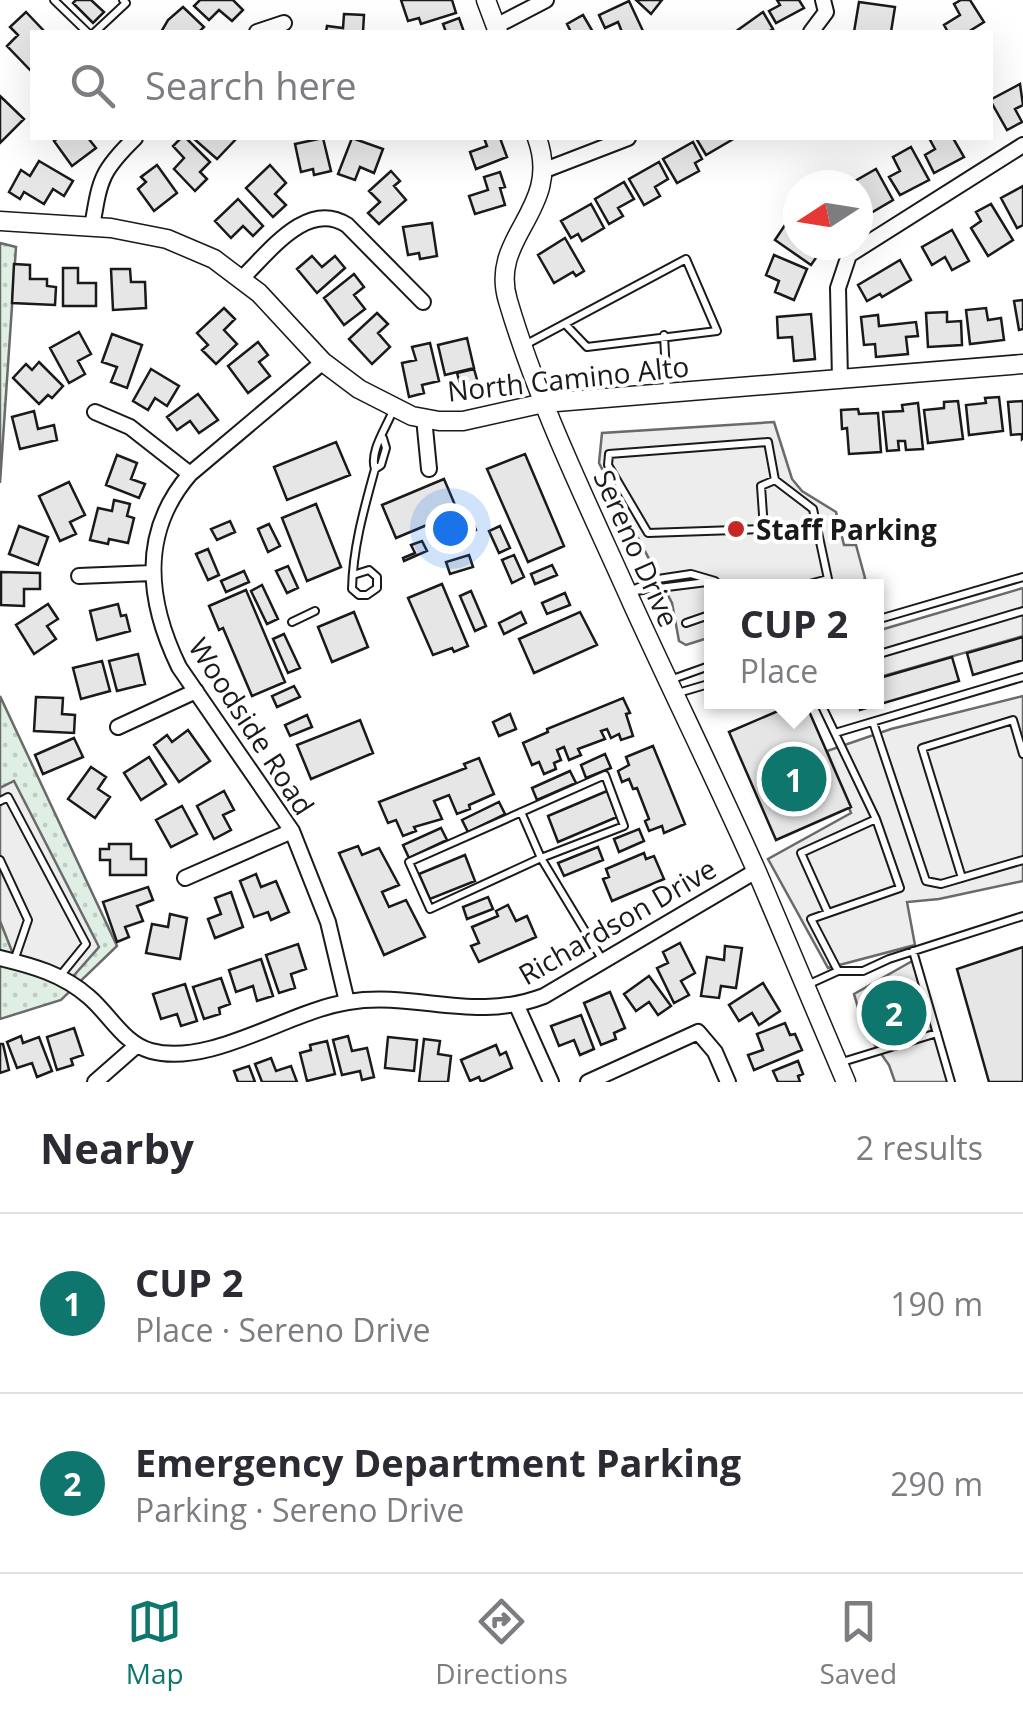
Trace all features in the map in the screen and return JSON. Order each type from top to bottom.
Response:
[{"type":"street","points":[[486,0],[497,30],[546,0]]},
{"type":"street","points":[[812,30],[826,12],[823,0]]},
{"type":"street","points":[[263,30],[284,23]]},
{"type":"street","points":[[92,227],[100,180],[108,164],[133,140]]},
{"type":"street","points":[[538,140],[545,170],[623,140]]},
{"type":"street","points":[[840,379],[838,288],[849,255],[1023,145]]},
{"type":"street","name":"Sereno Drive","points":[[545,170],[540,196],[508,252],[504,278],[522,347],[846,1082]]},
{"type":"street","points":[[241,279],[292,230],[308,220],[335,218],[422,302]]},
{"type":"street","name":"North Camino Alto","points":[[0,220],[92,227],[167,239],[214,259],[260,294],[322,362],[359,389],[424,418],[463,421],[544,403],[1023,364]]},
{"type":"street","name":"Woodside Road","points":[[322,362],[190,474],[164,511],[156,535],[152,573],[156,607],[166,640],[196,691],[292,831],[328,922],[347,1002]]},
{"type":"street","points":[[94,412],[130,427],[190,474]]},
{"type":"street","points":[[424,418],[429,469]]},
{"type":"street","points":[[79,576],[152,573]]},
{"type":"street","points":[[118,727],[196,691]]},
{"type":"street","points":[[185,878],[292,831]]},
{"type":"street","name":"Richardson Drive","points":[[136,1046],[156,1052],[185,1053],[347,1002],[390,1000],[483,1009],[518,1006],[544,996],[756,871]]},
{"type":"street","points":[[7,960],[59,977],[91,998],[136,1046],[95,1082]]},
{"type":"street","points":[[518,1006],[550,1082]]},
{"type":"street","points":[[588,1082],[698,1032],[714,1052],[728,1082]]},
{"type":"lane","points":[[54,0],[85,30]]},
{"type":"lane","points":[[97,30],[126,3],[123,0]]},
{"type":"lane","points":[[522,347],[686,259],[717,331],[587,346],[566,325]]},
{"type":"lane","points":[[664,336],[668,394]]},
{"type":"lane","points":[[352,575],[369,570],[377,577],[377,588],[359,595],[352,589],[352,575],[355,544],[375,469],[372,460],[376,444],[383,438],[395,407]]},
{"type":"lane","points":[[774,480],[760,486],[764,529],[648,533],[608,466],[609,454],[768,442],[774,480],[813,509],[828,579]]},
{"type":"lane","points":[[627,592],[658,579],[691,574],[704,579]]},
{"type":"lane","points":[[884,618],[1023,576]]},
{"type":"lane","points":[[292,622],[315,611]]},
{"type":"lane","points":[[884,654],[1023,611]]},
{"type":"lane","points":[[686,624],[704,617]]},
{"type":"lane","points":[[670,688],[704,670]]},
{"type":"lane","points":[[835,734],[1023,677]]},
{"type":"lane","points":[[670,688],[704,684]]},
{"type":"lane","points":[[823,709],[876,819],[900,888],[811,919],[838,971]]},
{"type":"lane","points":[[962,878],[922,748],[1013,720],[1023,754]]},
{"type":"lane","points":[[873,722],[926,882],[941,884],[1023,860]]},
{"type":"lane","points":[[605,775],[624,826],[542,858],[430,909],[409,862],[605,775]]},
{"type":"lane","points":[[0,801],[8,797],[86,944],[59,977]]},
{"type":"lane","points":[[521,812],[542,858],[602,960]]},
{"type":"lane","points":[[828,913],[801,854],[876,819]]},
{"type":"lane","points":[[0,860],[28,920],[7,960]]},
{"type":"lane","points":[[804,986],[838,971],[864,972],[913,951],[1023,916]]},
{"type":"lane","points":[[913,951],[951,1082]]},
{"type":"lane","points":[[838,1063],[937,1033]]},
{"type":"green space","points":[[0,243],[16,247],[0,483]]},
{"type":"green space","points":[[0,696],[117,946],[61,1000],[0,1019]]},
{"type":"shaded area","name":"Staff Parking","points":[[774,422],[792,479],[802,491],[836,512],[844,545],[856,545],[865,578],[704,579],[704,639],[686,645],[679,641],[672,603],[599,463],[602,433]]},
{"type":"shaded area","points":[[1023,588],[1023,636],[884,676],[884,629]]},
{"type":"shaded area","points":[[1023,696],[1023,881],[907,902],[915,945],[828,968],[768,859],[851,813],[827,751],[891,729]]},
{"type":"shaded area","points":[[14,781],[99,947],[69,981],[15,959],[0,921],[0,788]]},
{"type":"shaded area","points":[[914,960],[949,1082],[895,1082],[889,1065],[865,1031],[854,994]]},
{"type":"building","points":[[91,0],[104,12],[93,23],[73,3]]},
{"type":"building","points":[[200,0],[233,0],[243,10],[232,21],[219,10],[209,20],[194,6]]},
{"type":"building","points":[[401,0],[452,0],[456,13],[421,24],[419,18],[408,21]]},
{"type":"building","points":[[636,0],[662,0],[651,14]]},
{"type":"building","points":[[777,0],[799,0],[804,8],[776,23],[769,11],[780,5]]},
{"type":"building","points":[[970,0],[984,22],[971,30],[947,30],[944,25],[960,15],[954,4]]},
{"type":"building","points":[[629,1],[643,30],[621,30],[618,22],[605,28],[599,15]]},
{"type":"building","points":[[859,2],[895,7],[891,30],[854,30]]},
{"type":"building","points":[[183,7],[204,27],[162,30]]},
{"type":"building","points":[[26,12],[43,30],[30,30],[30,70],[7,46],[18,35],[10,27]]},
{"type":"building","points":[[763,12],[773,29],[771,30],[738,30]]},
{"type":"building","points":[[344,14],[364,15],[363,30],[326,30],[327,26],[343,28]]},
{"type":"building","points":[[583,15],[592,30],[570,30],[567,24]]},
{"type":"building","points":[[459,18],[463,30],[445,30],[443,24]]},
{"type":"building","points":[[1020,84],[1023,105],[1015,109],[1022,122],[1007,130],[993,98]]},
{"type":"building","points":[[0,96],[24,119],[0,143]]},
{"type":"building","points":[[90,140],[96,148],[72,166],[54,141]]},
{"type":"building","points":[[179,140],[188,140],[210,162],[200,172],[207,179],[195,191],[174,169],[184,158],[173,146]]},
{"type":"building","points":[[195,140],[235,140],[217,159]]},
{"type":"building","points":[[323,140],[331,171],[314,175],[313,169],[301,172],[295,144]]},
{"type":"building","points":[[351,140],[383,149],[374,173],[360,167],[355,180],[338,174]]},
{"type":"building","points":[[485,140],[501,140],[507,157],[476,169],[470,152],[487,146]]},
{"type":"building","points":[[697,140],[732,140],[706,155]]},
{"type":"building","points":[[930,140],[954,140],[964,157],[934,173],[925,155],[935,149]]},
{"type":"building","points":[[693,142],[702,159],[695,163],[699,171],[677,183],[663,159]]},
{"type":"building","points":[[911,147],[929,180],[900,195],[889,177],[900,171],[893,157]]},
{"type":"building","points":[[39,161],[73,181],[64,196],[53,189],[44,204],[24,192],[20,199],[9,192],[21,170],[30,176]]},
{"type":"building","points":[[659,162],[668,179],[655,187],[660,196],[644,205],[629,179]]},
{"type":"building","points":[[157,165],[177,193],[154,211],[138,189],[146,182],[141,177]]},
{"type":"building","points":[[270,165],[286,183],[275,194],[286,205],[273,217],[246,188]]},
{"type":"building","points":[[876,169],[893,200],[873,212]]},
{"type":"building","points":[[391,171],[400,181],[394,186],[406,200],[379,224],[368,213],[380,202],[369,191]]},
{"type":"building","points":[[500,172],[505,205],[475,214],[469,196],[488,190],[484,177]]},
{"type":"building","points":[[624,182],[634,199],[618,208],[623,216],[609,224],[595,199]]},
{"type":"building","points":[[1023,186],[1023,225],[1017,228],[1001,198]]},
{"type":"building","points":[[238,199],[263,226],[253,236],[243,226],[231,238],[215,221]]},
{"type":"building","points":[[591,204],[604,228],[582,241],[578,234],[571,238],[561,221]]},
{"type":"building","points":[[991,204],[1013,240],[988,256],[971,228],[981,221],[976,212]]},
{"type":"building","points":[[432,223],[437,256],[420,259],[419,253],[408,255],[403,227]]},
{"type":"building","points":[[783,228],[783,246],[775,240]]},
{"type":"building","points":[[952,230],[969,261],[952,270],[945,257],[932,265],[922,247]]},
{"type":"building","points":[[565,238],[584,271],[576,276],[573,272],[554,283],[538,255]]},
{"type":"building","points":[[774,255],[807,269],[794,300],[775,292],[779,281],[766,275]]},
{"type":"building","points":[[312,256],[322,267],[335,256],[345,268],[317,293],[297,269]]},
{"type":"building","points":[[900,260],[911,280],[867,301],[858,285]]},
{"type":"building","points":[[14,264],[30,265],[30,279],[47,279],[47,286],[56,287],[55,305],[12,303]]},
{"type":"building","points":[[63,268],[78,268],[78,283],[96,283],[96,306],[63,306]]},
{"type":"building","points":[[111,269],[130,269],[131,282],[145,282],[146,308],[113,310]]},
{"type":"building","points":[[354,274],[364,287],[354,295],[365,309],[344,325],[324,298]]},
{"type":"building","points":[[1023,300],[1023,329],[1019,330],[1014,301]]},
{"type":"building","points":[[224,308],[235,319],[224,330],[237,344],[216,364],[202,350],[208,345],[197,333]]},
{"type":"building","points":[[986,308],[988,320],[1001,318],[1004,340],[970,344],[966,310]]},
{"type":"building","points":[[947,312],[947,322],[961,321],[962,345],[928,347],[926,313]]},
{"type":"building","points":[[377,313],[388,324],[378,333],[390,347],[372,364],[349,339]]},
{"type":"building","points":[[811,314],[815,359],[794,361],[792,337],[778,338],[777,317]]},
{"type":"building","points":[[878,315],[879,326],[916,322],[918,336],[906,337],[908,354],[876,357],[875,344],[864,345],[861,317]]},
{"type":"building","points":[[79,332],[91,354],[78,361],[85,374],[69,383],[50,348]]},
{"type":"building","points":[[112,334],[142,345],[127,388],[111,382],[117,367],[102,362]]},
{"type":"building","points":[[467,338],[474,368],[445,375],[438,345]]},
{"type":"building","points":[[258,342],[268,355],[259,362],[270,376],[248,393],[228,366]]},
{"type":"building","points":[[430,343],[439,381],[422,385],[424,393],[409,397],[402,363],[416,360],[412,347]]},
{"type":"building","points":[[39,362],[63,386],[39,404],[13,378],[26,364],[32,370]]},
{"type":"building","points":[[151,369],[179,386],[167,406],[155,398],[148,410],[133,401]]},
{"type":"building","points":[[474,369],[478,383],[461,387],[457,373]]},
{"type":"building","points":[[198,394],[218,420],[199,433],[190,421],[177,430],[167,417]]},
{"type":"building","points":[[999,397],[1003,431],[969,435],[966,405]]},
{"type":"building","points":[[958,401],[963,439],[928,443],[924,410],[944,408],[944,402]]},
{"type":"building","points":[[1023,401],[1022,439],[1022,434],[1011,435],[1008,402]]},
{"type":"building","points":[[918,403],[923,449],[906,450],[905,441],[898,441],[899,450],[887,451],[883,412],[903,411],[902,405]]},
{"type":"building","points":[[858,409],[859,414],[878,413],[881,452],[849,454],[841,410]]},
{"type":"building","points":[[34,411],[38,429],[54,425],[57,440],[20,449],[12,417]]},
{"type":"building","points":[[336,442],[350,475],[287,500],[274,467]]},
{"type":"building","points":[[525,454],[564,546],[528,562],[487,469]]},
{"type":"building","points":[[117,455],[137,463],[131,479],[145,484],[139,498],[106,485]]},
{"type":"building","points":[[444,479],[458,512],[396,538],[382,505]]},
{"type":"building","points":[[69,482],[85,515],[70,522],[76,534],[60,541],[39,496]]},
{"type":"building","points":[[114,500],[130,504],[127,516],[134,518],[128,543],[90,540],[98,508],[112,511]]},
{"type":"building","points":[[316,504],[341,567],[307,581],[282,518]]},
{"type":"building","points":[[471,519],[476,530],[442,546],[437,534]]},
{"type":"building","points":[[230,521],[235,532],[217,540],[211,529]]},
{"type":"building","points":[[269,524],[280,546],[268,552],[258,529]]},
{"type":"building","points":[[19,526],[48,537],[38,565],[9,554]]},
{"type":"building","points":[[500,526],[510,548],[499,553],[489,531]]},
{"type":"building","points":[[422,541],[427,551],[404,561],[403,558],[415,553],[411,545]]},
{"type":"building","points":[[208,549],[219,575],[208,580],[196,554]]},
{"type":"building","points":[[469,555],[473,567],[450,574],[446,562]]},
{"type":"building","points":[[514,555],[524,577],[512,583],[502,560]]},
{"type":"building","points":[[552,565],[557,575],[535,584],[531,574]]},
{"type":"building","points":[[288,566],[298,588],[287,593],[276,571]]},
{"type":"building","points":[[244,571],[249,582],[226,592],[221,581]]},
{"type":"building","points":[[1,572],[40,573],[40,589],[24,589],[24,606],[1,605]]},
{"type":"building","points":[[442,584],[468,646],[433,655],[408,598]]},
{"type":"building","points":[[262,585],[278,619],[267,624],[251,591]]},
{"type":"building","points":[[246,590],[285,682],[252,696],[223,628],[219,630],[209,606]]},
{"type":"building","points":[[471,591],[486,626],[475,631],[460,596]]},
{"type":"building","points":[[565,593],[570,605],[547,614],[542,603]]},
{"type":"building","points":[[48,604],[58,619],[47,626],[56,639],[34,654],[16,625]]},
{"type":"building","points":[[118,604],[130,631],[97,640],[90,611]]},
{"type":"building","points":[[354,612],[368,647],[332,662],[318,627]]},
{"type":"building","points":[[521,612],[526,623],[504,634],[499,623]]},
{"type":"building","points":[[580,612],[597,645],[534,673],[519,639]]},
{"type":"building","points":[[284,634],[300,668],[288,673],[273,639]]},
{"type":"building","points":[[1023,637],[1023,660],[973,675],[967,653]]},
{"type":"building","points":[[138,654],[145,684],[117,691],[109,661]]},
{"type":"building","points":[[952,657],[959,681],[884,703],[884,677]]},
{"type":"building","points":[[102,661],[110,691],[81,699],[73,668]]},
{"type":"building","points":[[294,686],[300,697],[277,707],[272,696]]},
{"type":"building","points":[[36,697],[63,698],[62,714],[75,715],[74,733],[34,731]]},
{"type":"building","points":[[623,698],[633,736],[621,740],[619,734],[611,738],[607,729],[601,731],[605,739],[578,749],[581,755],[569,760],[564,747],[557,750],[561,760],[554,763],[556,769],[544,774],[539,762],[532,765],[523,743]]},
{"type":"building","points":[[783,709],[808,709],[851,807],[776,840],[729,732]]},
{"type":"building","points":[[510,714],[516,729],[499,736],[493,722]]},
{"type":"building","points":[[307,715],[312,727],[290,736],[285,725]]},
{"type":"building","points":[[360,720],[373,753],[311,779],[297,745]]},
{"type":"building","points":[[188,730],[210,761],[179,782],[154,745],[167,735],[172,742]]},
{"type":"building","points":[[74,738],[83,757],[43,774],[35,755]]},
{"type":"building","points":[[653,746],[685,824],[664,833],[662,826],[649,831],[645,821],[649,819],[637,788],[633,789],[629,779],[622,782],[618,771],[629,765],[626,757]]},
{"type":"building","points":[[605,754],[611,768],[586,778],[581,765]]},
{"type":"building","points":[[149,757],[166,784],[141,800],[124,773]]},
{"type":"building","points":[[479,758],[494,794],[457,814],[449,795],[434,801],[442,819],[414,827],[416,831],[403,836],[396,820],[388,823],[379,802],[466,768],[464,764]]},
{"type":"building","points":[[91,767],[106,777],[98,789],[110,797],[95,818],[68,799]]},
{"type":"building","points":[[570,771],[576,783],[537,800],[532,788]]},
{"type":"building","points":[[224,791],[234,810],[223,815],[231,830],[214,839],[197,806]]},
{"type":"building","points":[[607,791],[617,817],[558,842],[548,816]]},
{"type":"building","points":[[499,802],[505,814],[468,832],[462,820]]},
{"type":"building","points":[[182,806],[197,834],[171,847],[156,820]]},
{"type":"building","points":[[441,828],[447,840],[409,858],[403,845]]},
{"type":"building","points":[[639,829],[644,841],[619,852],[614,839]]},
{"type":"building","points":[[109,844],[131,844],[131,859],[146,859],[146,875],[110,875],[110,860],[100,860],[100,849],[109,849]]},
{"type":"building","points":[[358,846],[362,855],[379,848],[399,885],[382,892],[389,907],[406,900],[425,937],[384,955],[339,853]]},
{"type":"building","points":[[598,847],[603,860],[564,876],[558,863]]},
{"type":"building","points":[[644,853],[646,859],[654,856],[664,879],[612,901],[603,879],[609,877],[606,869]]},
{"type":"building","points":[[465,855],[475,881],[430,899],[419,874]]},
{"type":"building","points":[[256,874],[261,887],[276,881],[289,912],[271,920],[268,912],[254,917],[240,881]]},
{"type":"building","points":[[148,887],[153,900],[137,906],[143,921],[125,927],[129,937],[117,942],[103,902]]},
{"type":"building","points":[[231,892],[243,927],[215,938],[208,919],[221,914],[215,898]]},
{"type":"building","points":[[488,897],[493,909],[467,919],[463,907]]},
{"type":"building","points":[[508,905],[516,921],[527,916],[536,937],[479,962],[471,946],[479,943],[472,927],[498,916],[496,911]]},
{"type":"building","points":[[170,914],[187,918],[180,959],[146,953],[152,924],[168,927]]},
{"type":"building","points":[[680,943],[695,973],[681,981],[689,995],[674,1003],[657,968],[668,963],[663,952]]},
{"type":"building","points":[[298,944],[306,969],[291,974],[295,988],[279,993],[266,955]]},
{"type":"building","points":[[725,946],[742,948],[736,988],[721,986],[719,998],[701,996],[707,957],[724,960]]},
{"type":"building","points":[[1023,947],[1023,1082],[989,1082],[957,969]]},
{"type":"building","points":[[261,959],[273,996],[257,1001],[253,986],[236,992],[229,970]]},
{"type":"building","points":[[649,976],[671,1006],[658,1015],[649,1002],[636,1011],[624,994]]},
{"type":"building","points":[[221,978],[230,1004],[219,1008],[220,1014],[204,1019],[193,987]]},
{"type":"building","points":[[763,983],[780,1011],[759,1025],[752,1013],[739,1021],[729,1005]]},
{"type":"building","points":[[185,984],[197,1021],[181,1026],[177,1014],[161,1019],[153,994]]},
{"type":"building","points":[[610,992],[625,1028],[614,1033],[616,1039],[601,1045],[584,1003]]},
{"type":"building","points":[[581,1015],[594,1049],[580,1055],[574,1040],[559,1046],[551,1026]]},
{"type":"building","points":[[785,1023],[802,1050],[754,1070],[748,1055],[763,1050],[757,1034]]},
{"type":"building","points":[[74,1028],[83,1055],[71,1059],[73,1065],[57,1070],[47,1037]]},
{"type":"building","points":[[21,1036],[23,1043],[39,1037],[52,1071],[37,1077],[32,1063],[17,1068],[7,1042]]},
{"type":"building","points":[[348,1036],[352,1051],[367,1048],[374,1077],[362,1080],[360,1071],[342,1075],[333,1040]]},
{"type":"building","points":[[388,1037],[417,1040],[414,1071],[385,1068]]},
{"type":"building","points":[[424,1039],[440,1041],[438,1054],[451,1056],[448,1082],[419,1082]]},
{"type":"building","points":[[327,1041],[335,1074],[307,1081],[300,1053],[311,1050],[310,1045]]},
{"type":"building","points":[[0,1044],[9,1070],[0,1073]]},
{"type":"building","points":[[496,1045],[500,1055],[506,1052],[512,1068],[481,1082],[479,1077],[470,1081],[461,1060]]},
{"type":"building","points":[[271,1058],[276,1071],[291,1066],[297,1082],[262,1082],[255,1064]]},
{"type":"building","points":[[798,1061],[803,1074],[798,1076],[800,1082],[778,1082],[773,1071]]},
{"type":"building","points":[[249,1066],[255,1082],[238,1082],[234,1071]]},
{"type":"place","name":"Staff Parking","points":[[736,529]]},
{"type":"place","name":"CUP 2","points":[[794,779]]},
{"type":"place","name":"Emergency Department Parking","points":[[894,1013]]}]
